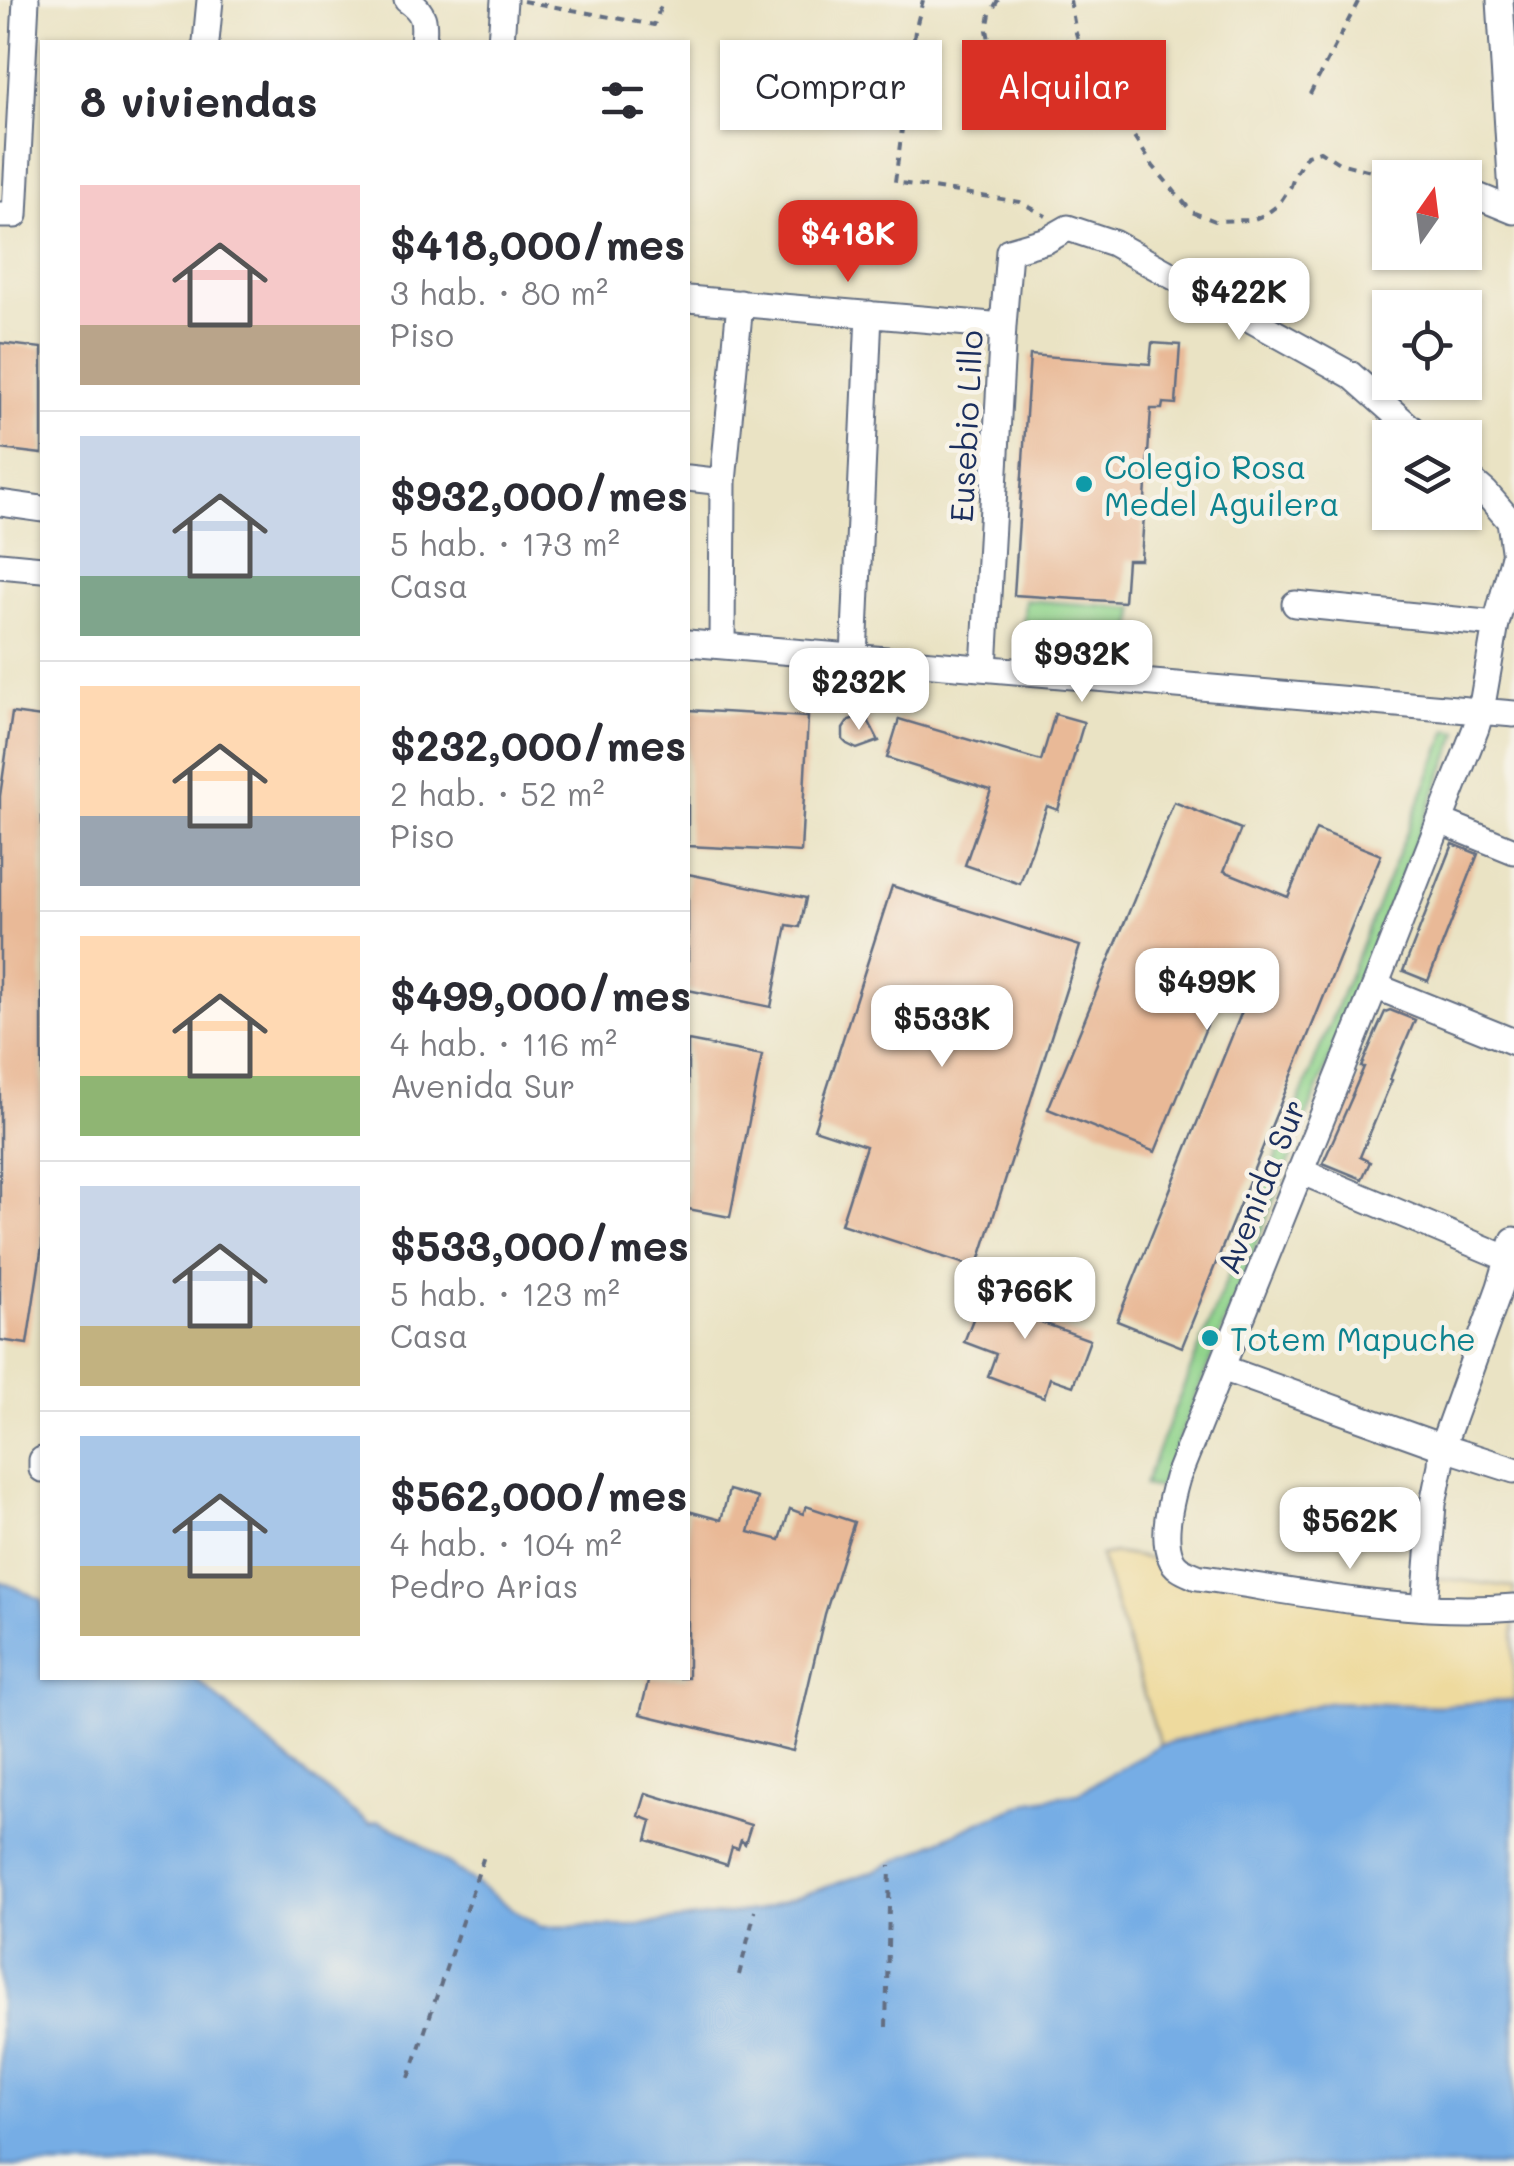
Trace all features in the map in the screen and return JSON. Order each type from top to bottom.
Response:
[{"type":"street","points":[[0,215],[16,215],[8,188],[26,0]]},
{"type":"street","points":[[206,40],[210,0]]},
{"type":"street","points":[[407,0],[418,8],[425,24],[423,40]]},
{"type":"street","points":[[501,40],[504,0]]},
{"type":"street","points":[[1482,198],[1514,210],[1500,0]]},
{"type":"street","points":[[1068,228],[1113,243],[1351,375],[1402,420]]},
{"type":"street","name":"Eusebio Lillo","points":[[984,668],[1010,251],[1047,240],[1068,228]]},
{"type":"street","points":[[690,299],[1003,326]]},
{"type":"street","points":[[722,646],[724,482],[740,303]]},
{"type":"street","points":[[854,657],[869,314]]},
{"type":"street","points":[[690,478],[724,482]]},
{"type":"street","points":[[1482,489],[1510,521],[1514,552]]},
{"type":"street","points":[[0,503],[40,509]]},
{"type":"street","name":"Avenida Sur","points":[[1425,1606],[1363,1602],[1196,1576],[1179,1569],[1170,1558],[1168,1524],[1173,1491],[1481,712],[1496,624],[1514,552]]},
{"type":"street","points":[[0,564],[40,569]]},
{"type":"street","points":[[1295,604],[1496,624]]},
{"type":"street","points":[[690,643],[1514,714]]},
{"type":"street","points":[[1440,821],[1514,851]]},
{"type":"street","points":[[1375,986],[1514,1042]]},
{"type":"street","points":[[1300,1171],[1512,1253],[1442,1447],[1432,1504],[1425,1606],[1514,1607]]},
{"type":"street","points":[[1222,1368],[1514,1470]]},
{"type":"path","points":[[516,0],[654,25],[664,0]]},
{"type":"path","points":[[923,0],[915,31],[895,182],[1020,202],[1068,228]]},
{"type":"path","points":[[989,40],[990,14],[998,0]]},
{"type":"path","points":[[1070,0],[1078,40]]},
{"type":"path","points":[[1310,94],[1359,0]]},
{"type":"path","points":[[1130,130],[1153,166],[1192,212],[1215,220],[1252,220],[1266,214],[1278,205],[1307,155],[1320,151],[1339,163],[1372,171]]},
{"type":"path","points":[[409,2078],[485,1853]]},
{"type":"path","points":[[886,2027],[890,1866]]},
{"type":"path","points":[[738,1975],[755,1911]]},
{"type":"green space","points":[[1025,600],[1135,608],[1131,656],[1022,647]]},
{"type":"green space","points":[[1448,730],[1459,732],[1160,1488],[1144,1485]]},
{"type":"sand","points":[[1115,1553],[1327,1587],[1415,1593],[1440,1578],[1514,1587],[1514,1700],[1437,1706],[1328,1702],[1160,1745],[1100,1556]]},
{"type":"water","points":[[0,1581],[40,1599],[40,1680],[197,1680],[283,1756],[369,1824],[379,1821],[405,1833],[541,1927],[631,1926],[755,1911],[877,1870],[1032,1801],[1079,1793],[1160,1745],[1328,1702],[1437,1706],[1514,1700],[1514,2166],[0,2166]]},
{"type":"building","points":[[0,343],[40,348],[40,454],[0,449]]},
{"type":"building","name":"Colegio Rosa Medel Aguilera","points":[[1152,343],[1180,345],[1176,404],[1163,403],[1162,409],[1151,409],[1141,560],[1127,560],[1124,602],[1014,595],[1030,355],[1150,364]]},
{"type":"building","points":[[690,710],[808,717],[801,852],[690,846]]},
{"type":"building","points":[[12,713],[40,717],[40,1259],[27,1344],[0,1340],[0,796]]},
{"type":"building","points":[[1055,714],[1084,722],[1058,810],[1047,806],[1020,884],[965,865],[991,790],[887,758],[899,719],[1041,761]]},
{"type":"building","points":[[849,720],[868,720],[879,741],[857,749],[843,740],[843,729]]},
{"type":"building","points":[[1174,802],[1241,829],[1224,871],[1288,897],[1316,829],[1381,855],[1182,1347],[1117,1321],[1255,979],[1230,969],[1155,1152],[1048,1109]]},
{"type":"building","points":[[1453,844],[1478,854],[1428,981],[1403,971]]},
{"type":"building","points":[[690,874],[806,898],[800,927],[787,925],[771,1007],[690,990]]},
{"type":"building","points":[[892,886],[1080,946],[977,1268],[841,1224],[866,1146],[814,1129]]},
{"type":"building","points":[[1390,1010],[1415,1020],[1360,1157],[1370,1162],[1362,1179],[1323,1163],[1375,1034],[1385,1012]]},
{"type":"building","points":[[690,1041],[762,1055],[730,1217],[690,1209]]},
{"type":"building","points":[[1018,1276],[1039,1284],[1027,1317],[1090,1340],[1073,1386],[1050,1378],[1044,1397],[988,1376],[996,1354],[964,1342],[984,1291],[1009,1300]]},
{"type":"building","points":[[729,1490],[758,1498],[749,1532],[780,1540],[790,1509],[803,1514],[806,1506],[854,1522],[825,1614],[793,1751],[640,1714],[648,1680],[690,1680],[690,1512],[721,1520]]},
{"type":"building","points":[[646,1793],[751,1825],[745,1844],[741,1840],[738,1849],[732,1847],[727,1865],[647,1840],[652,1821],[639,1816]]},
{"type":"place","name":"Colegio Rosa Medel Aguilera","points":[[1084,484]]},
{"type":"place","name":"Totem Mapuche","points":[[1210,1338]]}]
